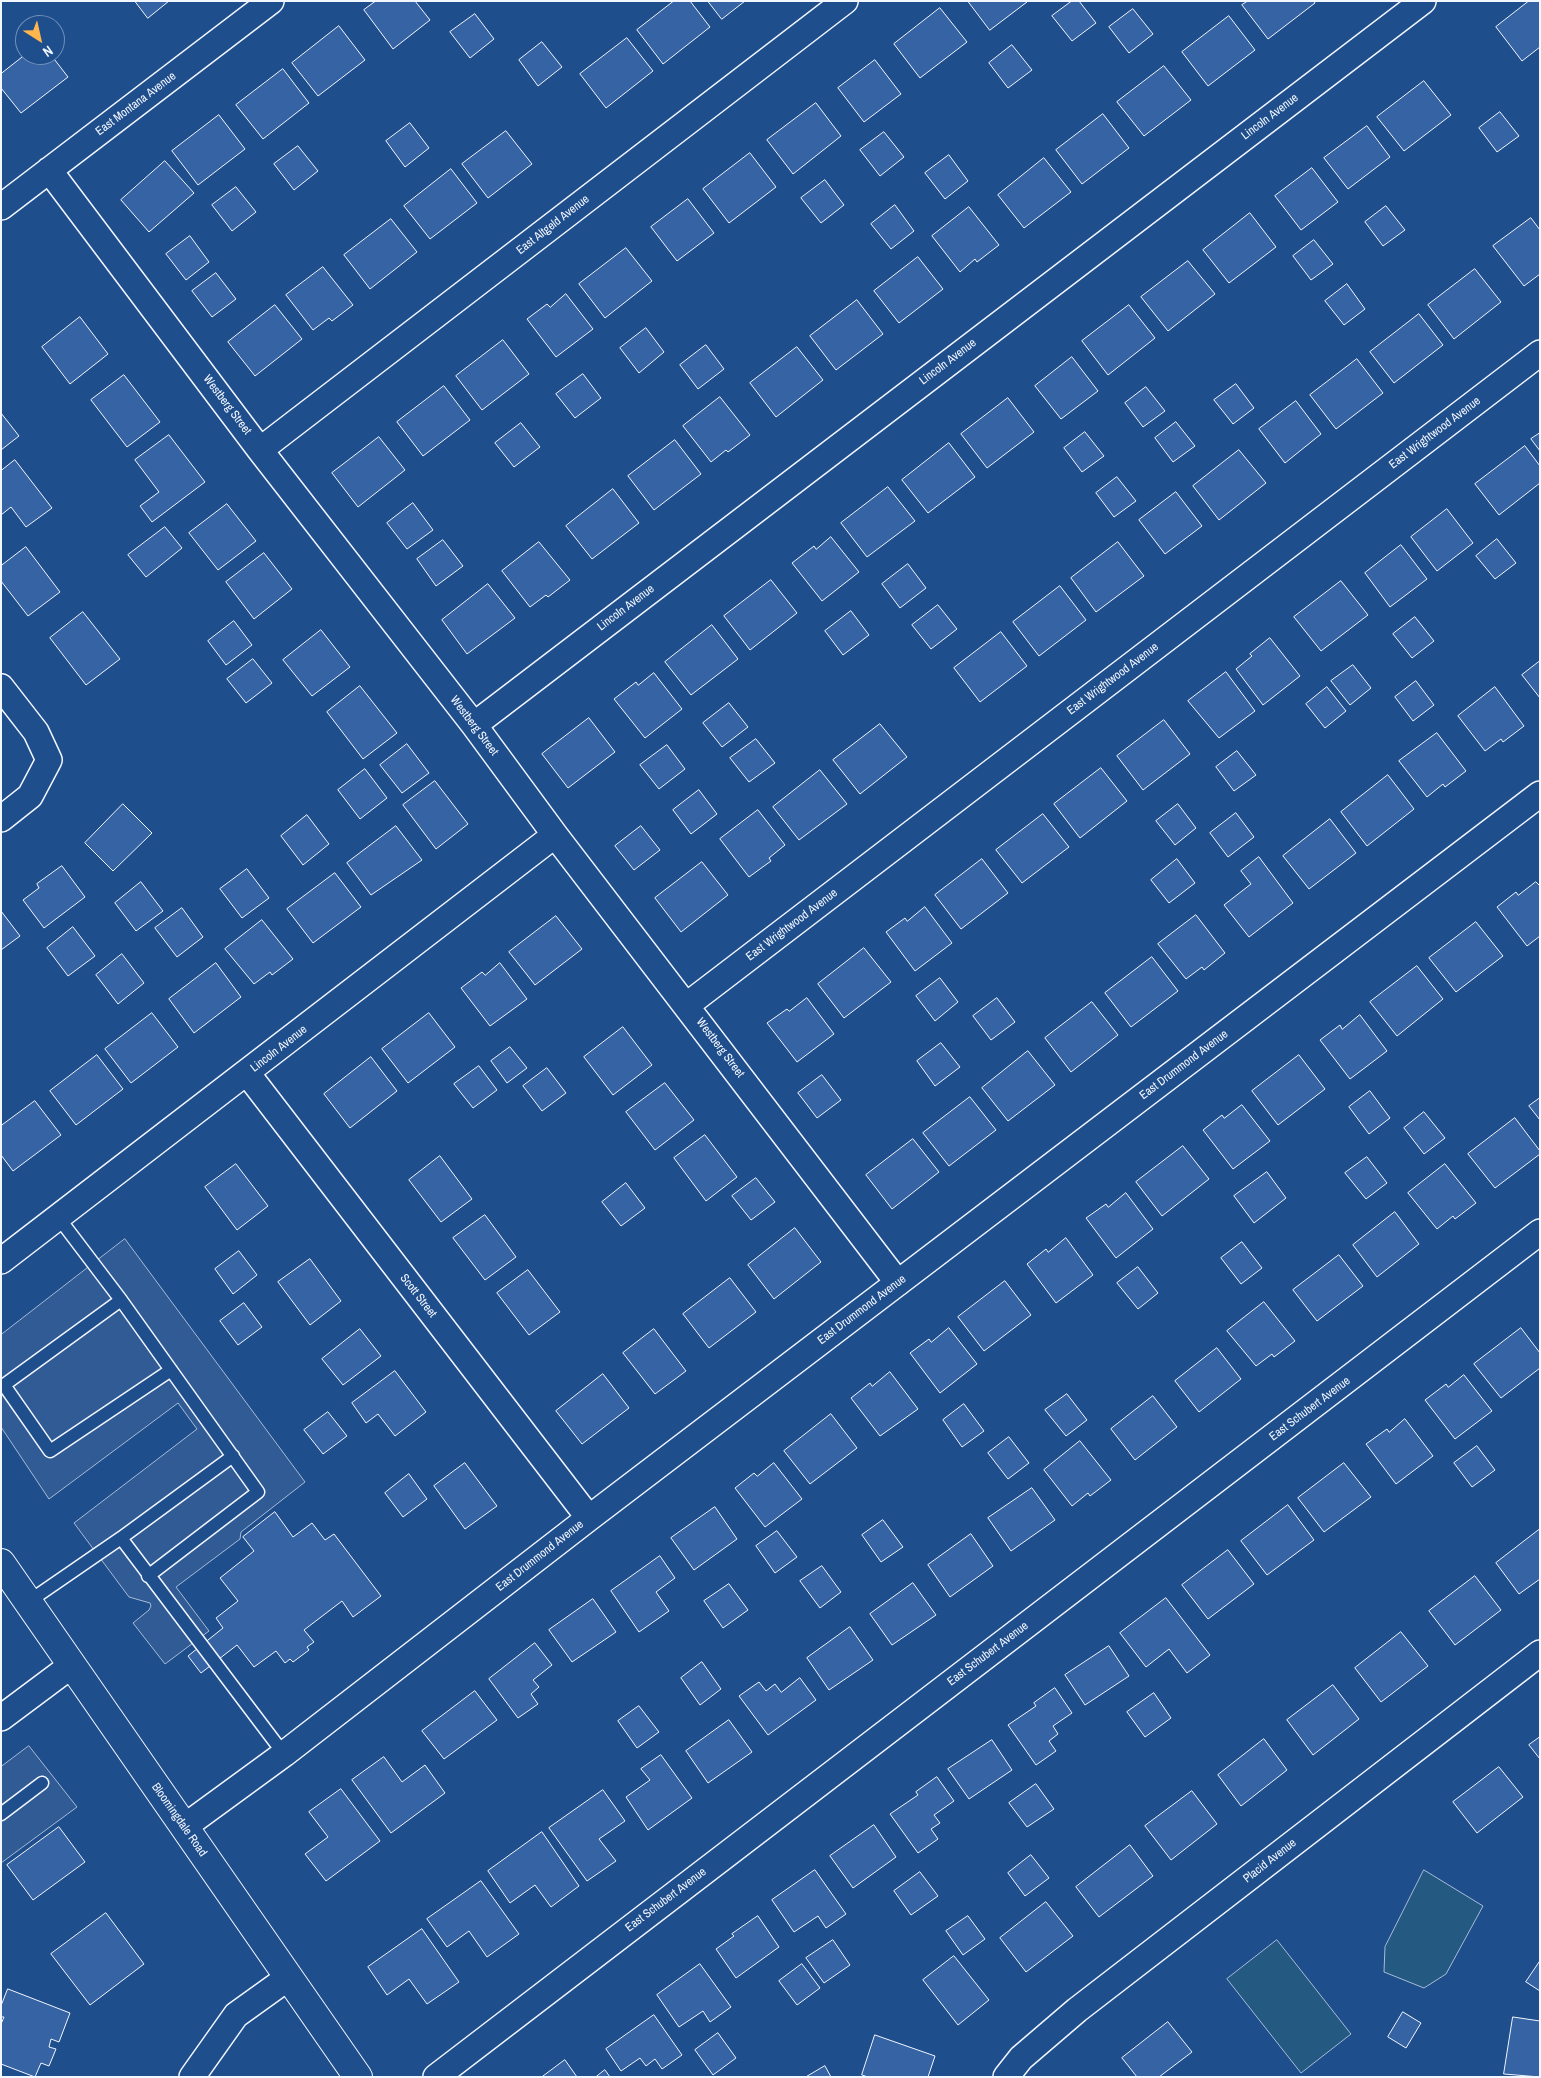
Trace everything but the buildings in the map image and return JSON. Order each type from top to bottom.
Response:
[{"type":"main road","name":"Bloomingdale Road","points":[[1,1563],[358,2077]]},
{"type":"street","name":"East Montana Avenue","points":[[1,207],[270,1]]},
{"type":"street","name":"East Altgeld Avenue","points":[[260,450],[845,1]]},
{"type":"street","name":"Lincoln Avenue","points":[[474,725],[1423,1]]},
{"type":"street","name":"Westberg Street","points":[[49,170],[260,450],[474,725],[555,835],[898,1283]]},
{"type":"street","name":"East Wrightwood Avenue","points":[[687,1005],[1540,353]]},
{"type":"street","points":[[1,687],[36,732],[49,760],[30,796],[1,819]]},
{"type":"street","name":"East Drummond Avenue","points":[[184,1827],[284,1754],[589,1518],[1540,794]]},
{"type":"street","name":"Lincoln Avenue","points":[[1,1261],[555,835]]},
{"type":"street","name":"Scott Street","points":[[247,1073],[589,1518]]},
{"type":"street","name":"East Schubert Avenue","points":[[436,2077],[1540,1232]]},
{"type":"street","name":"Placid Avenue","points":[[1006,2077],[1021,2058],[1077,2010],[1540,1653]]},
{"type":"street","points":[[1,1718],[72,1665]]},
{"type":"street","points":[[192,2077],[236,2014],[289,1977]]},
{"type":"lane","points":[[58,1217],[121,1300],[258,1492],[148,1576]]},
{"type":"lane","points":[[121,1300],[4,1385],[50,1452],[171,1370]]},
{"type":"lane","points":[[28,1602],[121,1538],[233,1456]]},
{"type":"lane","points":[[121,1538],[284,1754]]},
{"type":"lane","points":[[1,1814],[42,1783]]},
{"type":"shaded area","points":[[125,1239],[305,1482],[241,1532],[240,1539],[176,1587],[209,1631],[165,1664],[133,1623],[149,1610],[150,1603],[129,1597],[74,1523],[197,1429],[178,1403],[49,1499],[1,1427],[1,1335]]},
{"type":"shaded area","points":[[29,1746],[77,1807],[1,1863],[1,1767]]},
{"type":"shaded area","points":[[1424,1870],[1483,1906],[1446,1974],[1424,1988],[1384,1972],[1385,1947]]},
{"type":"shaded area","points":[[1277,1940],[1351,2034],[1301,2073],[1227,1979]]}]
